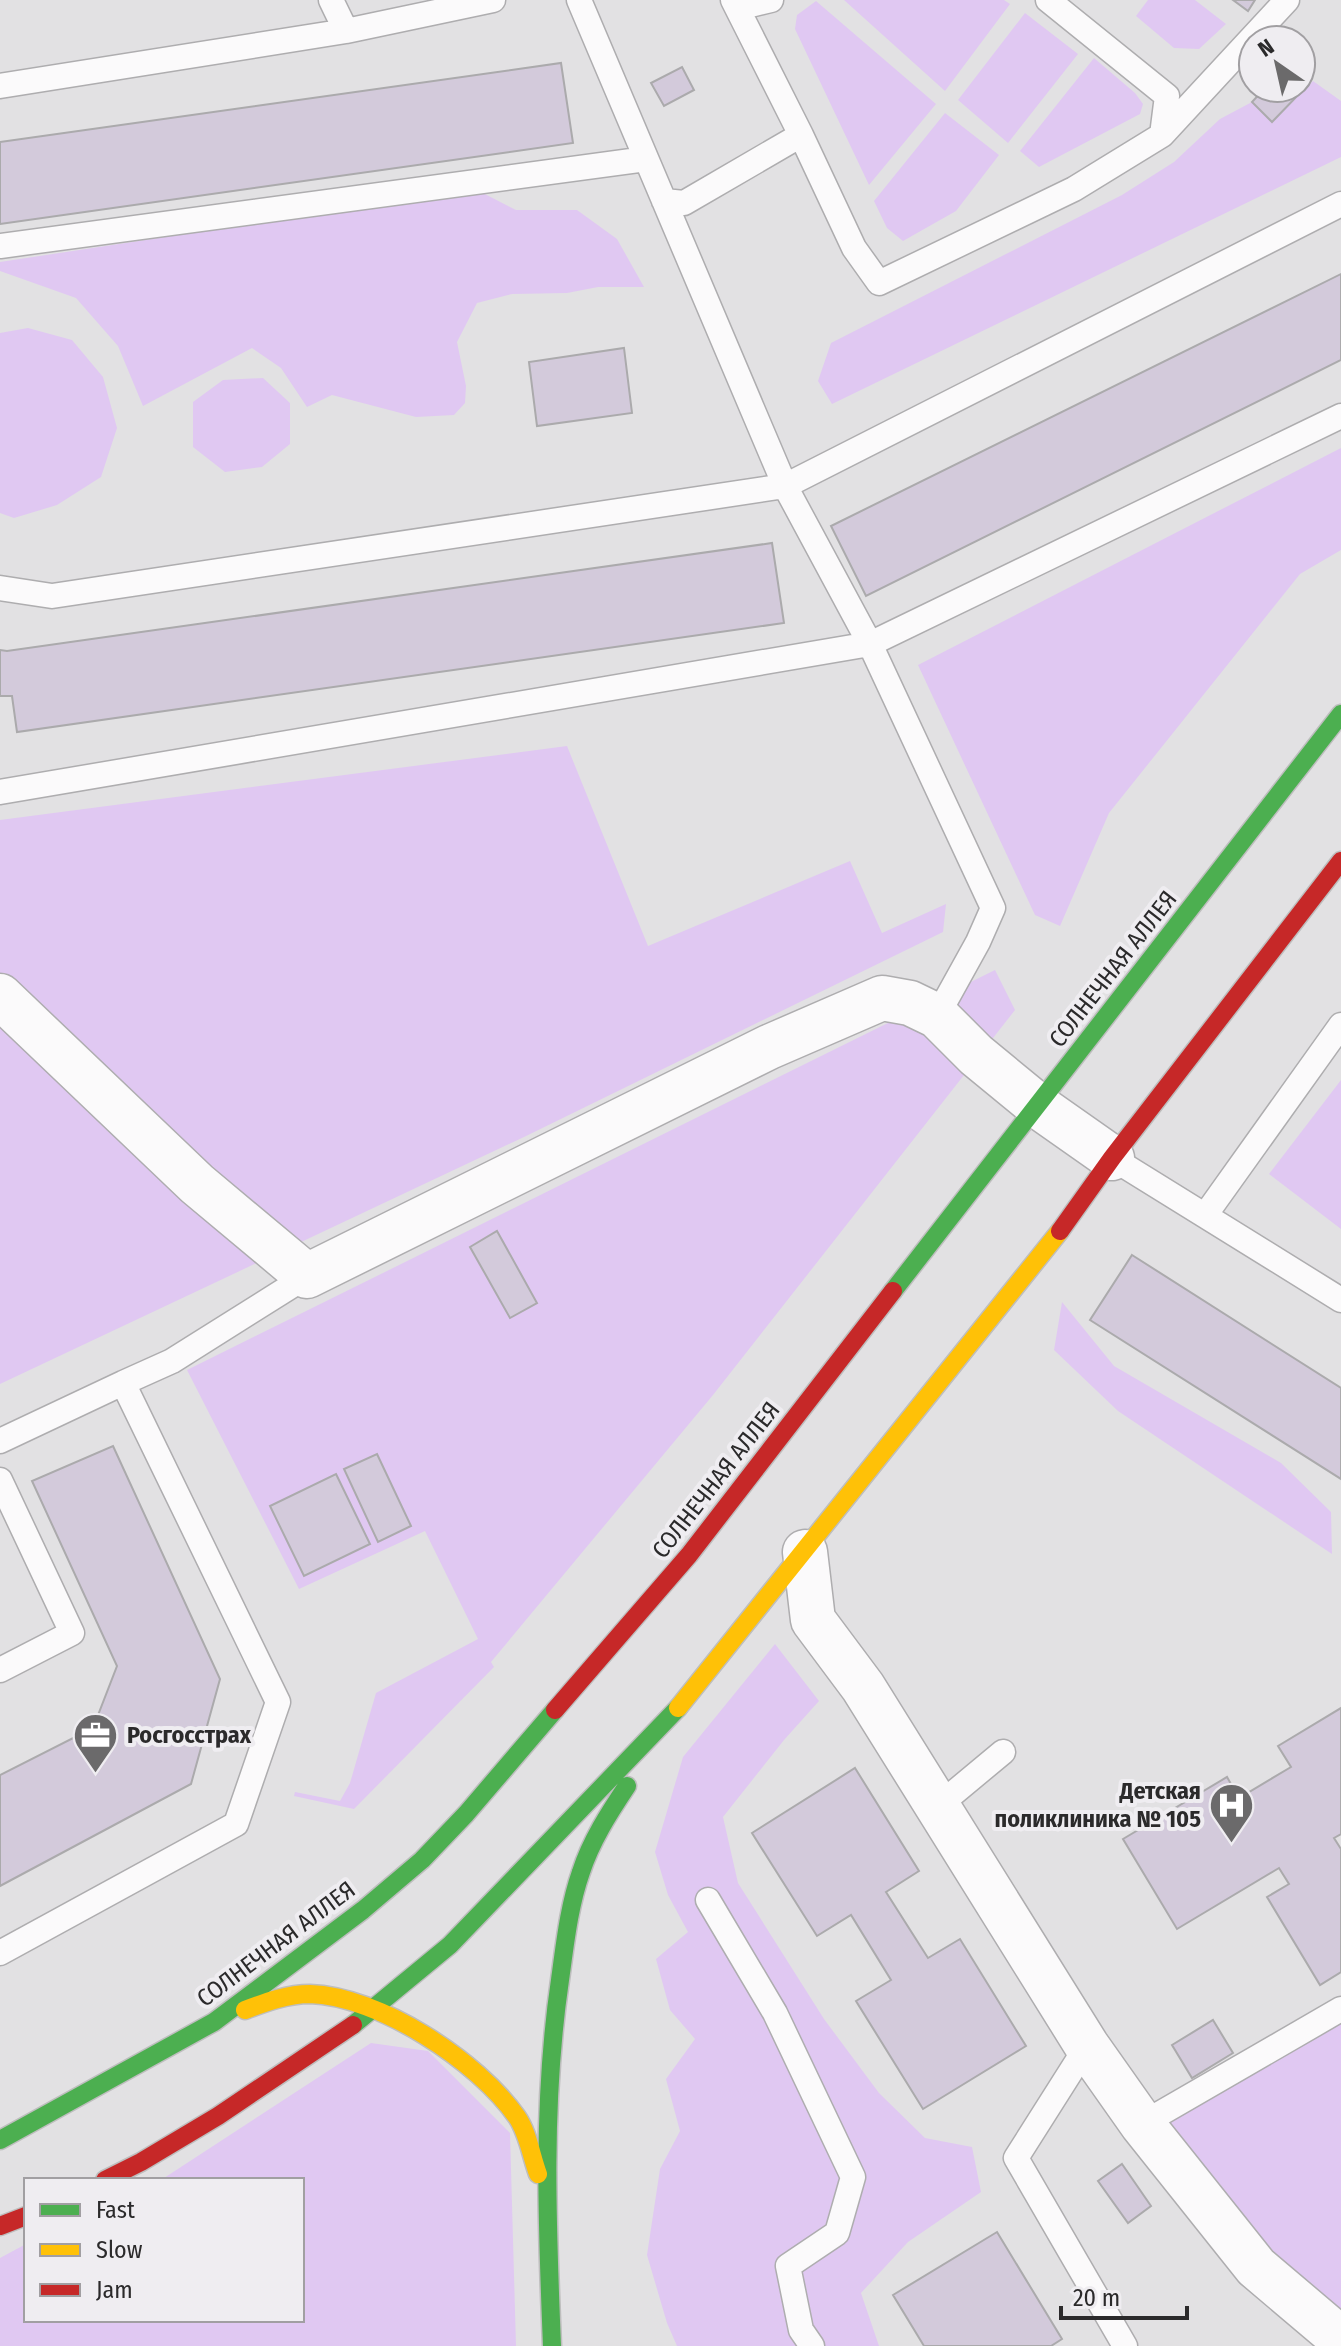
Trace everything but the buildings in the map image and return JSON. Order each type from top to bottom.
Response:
[{"type":"main road","name":"СОЛНЕЧНАЯ АЛЛЕЯ","points":[[1,2141],[214,2022],[363,1910],[422,1860],[466,1814],[689,1555],[1341,714]]},
{"type":"main road","points":[[109,2178],[218,2116],[341,2035],[450,1945],[684,1701],[1058,1234],[1112,1158],[1341,861]]},
{"type":"main road","points":[[552,2346],[546,2195],[549,2049],[568,1925],[582,1872],[605,1818],[684,1701]]},
{"type":"main road","points":[[214,2022],[294,1994],[321,1994],[346,2000],[418,2031],[484,2080],[517,2118],[546,2195]]},
{"type":"main road","points":[[0,2226],[24,2217]]},
{"type":"street","points":[[0,996],[197,1184],[307,1276],[769,1047],[882,998],[910,1003],[937,1016],[976,1055],[1038,1106],[1112,1158]]},
{"type":"street","points":[[805,1552],[813,1620],[863,1687],[1087,2046],[1142,2124],[1256,2267],[1341,2339]]},
{"type":"lane","points":[[331,0],[346,31]]},
{"type":"lane","points":[[0,86],[346,31],[493,0]]},
{"type":"lane","points":[[579,0],[785,486],[870,644],[993,908],[937,1016]]},
{"type":"lane","points":[[771,0],[736,4],[854,248],[879,283],[1074,189],[1162,135],[1287,0]]},
{"type":"lane","points":[[1048,0],[1167,96],[1162,135]]},
{"type":"lane","points":[[664,201],[684,203],[801,135]]},
{"type":"lane","points":[[0,246],[646,159]]},
{"type":"lane","points":[[0,588],[52,596],[785,486],[1341,204]]},
{"type":"lane","points":[[0,792],[870,644],[1341,416]]},
{"type":"lane","points":[[1206,1214],[1341,1025]]},
{"type":"lane","points":[[1112,1158],[1341,1300]]},
{"type":"lane","points":[[0,1441],[172,1361],[307,1276]]},
{"type":"lane","points":[[0,1953],[236,1824],[278,1702],[123,1383]]},
{"type":"lane","points":[[0,1480],[72,1633],[0,1670]]},
{"type":"lane","points":[[938,1806],[1003,1752]]},
{"type":"lane","points":[[708,1900],[775,2013],[853,2177],[837,2233],[788,2266],[801,2330],[812,2346]]},
{"type":"lane","points":[[1142,2124],[1341,2009]]},
{"type":"lane","points":[[1087,2046],[1016,2158],[1125,2346]]},
{"type":"shaded area","points":[[844,0],[1004,0],[1010,4],[945,91]]},
{"type":"shaded area","points":[[1148,0],[1195,0],[1226,24],[1199,49],[1174,48],[1136,16]]},
{"type":"shaded area","points":[[816,1],[936,104],[869,185],[795,29],[797,15]]},
{"type":"shaded area","points":[[1025,13],[1078,54],[1008,143],[958,100]]},
{"type":"shaded area","points":[[1094,58],[1135,93],[1143,104],[1140,114],[1039,167],[1020,151]]},
{"type":"shaded area","points":[[1317,84],[1341,101],[1341,157],[832,404],[818,381],[831,343],[1122,195],[1174,162],[1220,119],[1254,104],[1272,122],[1290,104],[1317,104]]},
{"type":"shaded area","points":[[945,113],[999,155],[956,211],[903,241],[887,228],[874,201]]},
{"type":"shaded area","points":[[477,190],[516,210],[577,210],[617,239],[644,287],[598,287],[567,293],[512,294],[477,303],[457,342],[466,386],[465,403],[454,415],[416,417],[332,395],[307,407],[281,368],[252,348],[143,406],[118,346],[76,298],[0,271],[0,262]]},
{"type":"shaded area","points":[[28,328],[72,340],[103,377],[117,428],[101,477],[57,505],[14,518],[0,513],[0,333]]},
{"type":"shaded area","points":[[263,378],[290,403],[290,444],[262,467],[225,472],[193,447],[193,402],[223,380]]},
{"type":"shaded area","points":[[1341,448],[1341,550],[1300,574],[1109,813],[1060,926],[1035,915],[918,665]]},
{"type":"shaded area","points":[[567,746],[648,946],[850,861],[882,933],[946,904],[943,932],[524,1137],[0,1384],[0,820]]},
{"type":"shaded area","points":[[995,970],[1015,1010],[713,1395],[491,1662],[494,1667],[354,1809],[294,1796],[295,1792],[340,1801],[350,1783],[376,1693],[478,1639],[425,1531],[299,1589],[187,1370]]},
{"type":"shaded area","points":[[1341,1080],[1341,1229],[1269,1174]]},
{"type":"shaded area","points":[[1062,1302],[1114,1366],[1281,1463],[1331,1512],[1332,1554],[1118,1411],[1054,1350]]},
{"type":"shaded area","points":[[775,1644],[819,1701],[723,1817],[738,1883],[824,2019],[879,2093],[925,2138],[972,2147],[981,2192],[908,2242],[861,2293],[879,2346],[677,2346],[647,2255],[660,2169],[680,2131],[666,2079],[695,2039],[670,2010],[656,1959],[688,1932],[668,1895],[655,1852],[683,1757]]},
{"type":"shaded area","points":[[1341,2022],[1341,2322],[1287,2279],[1166,2125]]},
{"type":"shaded area","points":[[371,2043],[428,2051],[510,2133],[516,2346],[0,2346],[0,2258],[24,2245],[24,2322],[304,2322],[304,2178],[164,2178]]},
{"type":"traffic: fast","points":[[893,1291],[1341,714]]},
{"type":"traffic: fast","points":[[353,2025],[450,1945],[678,1708]]},
{"type":"traffic: fast","points":[[0,2140],[214,2022],[363,1910],[422,1860],[466,1814],[555,1710]]},
{"type":"traffic: fast","points":[[552,2346],[548,2117],[560,1980],[570,1912],[581,1872],[595,1838],[627,1786]]},
{"type":"traffic: slow","points":[[678,1708],[1060,1231]]},
{"type":"traffic: slow","points":[[245,2010],[269,2001],[310,1994],[366,2006],[425,2035],[478,2074],[500,2096],[521,2123],[538,2174]]},
{"type":"traffic: jam","points":[[1060,1231],[1112,1158],[1341,861]]},
{"type":"traffic: jam","points":[[555,1710],[689,1555],[893,1291]]},
{"type":"traffic: jam","points":[[109,2178],[218,2116],[353,2025]]},
{"type":"traffic: jam","points":[[0,2226],[24,2217]]},
{"type":"place","name":"Росгосстрах","points":[[96,1774]]},
{"type":"place","name":"Детская поликлиника № 105","points":[[1232,1844]]}]
